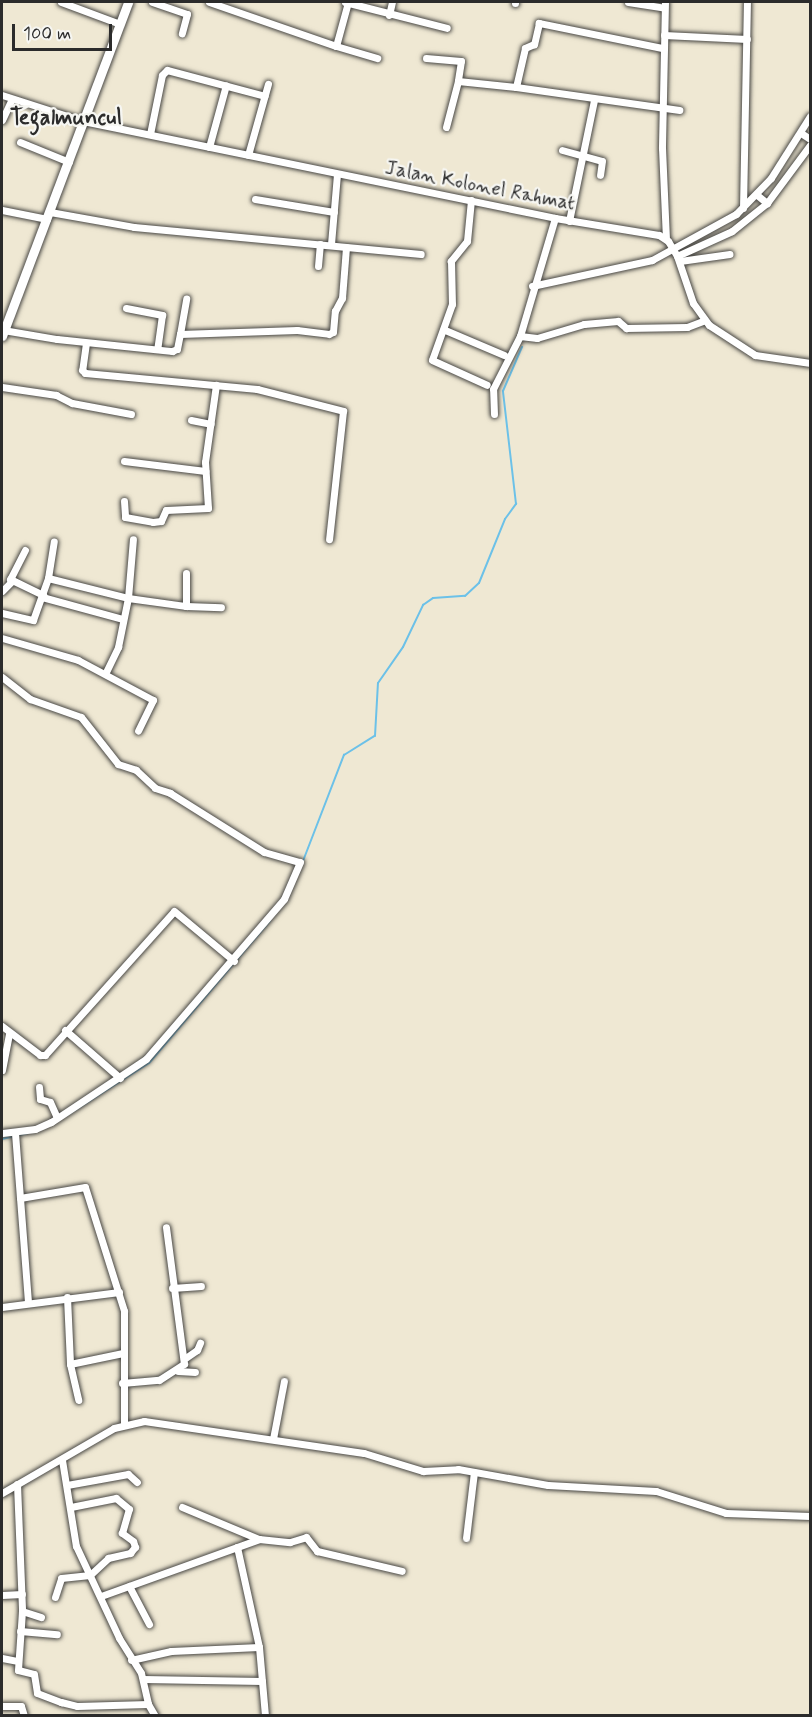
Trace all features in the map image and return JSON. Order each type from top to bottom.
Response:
[{"type":"street","points":[[61,2],[120,24]]},
{"type":"street","points":[[128,2],[49,216],[2,333],[176,350],[186,299]]},
{"type":"street","points":[[152,2],[187,14],[182,33]]},
{"type":"street","points":[[209,2],[377,58]]},
{"type":"street","points":[[336,46],[347,2],[389,15],[447,28]]},
{"type":"street","points":[[389,15],[392,2]]},
{"type":"street","points":[[628,2],[664,5],[662,48],[666,239],[676,255],[700,323]]},
{"type":"street","points":[[744,208],[747,2]]},
{"type":"street","points":[[516,87],[525,48],[534,44],[539,23],[662,48]]},
{"type":"street","points":[[664,35],[747,39]]},
{"type":"street","points":[[426,58],[459,60],[458,81],[446,127]]},
{"type":"street","points":[[150,134],[164,71],[265,96]]},
{"type":"street","points":[[458,81],[516,87],[663,110],[679,110]]},
{"type":"street","points":[[248,155],[268,84]]},
{"type":"street","points":[[209,147],[226,85]]},
{"type":"street","name":"Jalan Kolonel Rahmat","points":[[2,94],[83,121],[666,239]]},
{"type":"street","points":[[2,120],[12,99]]},
{"type":"street","points":[[569,221],[594,100]]},
{"type":"street","points":[[676,255],[744,208],[762,199],[806,137],[810,116]]},
{"type":"street","points":[[20,142],[69,162]]},
{"type":"street","points":[[676,255],[732,231],[810,145]]},
{"type":"street","points":[[562,150],[602,161],[600,175]]},
{"type":"street","points":[[332,244],[337,174]]},
{"type":"street","points":[[255,199],[334,212]]},
{"type":"street","points":[[471,200],[467,241],[451,261],[454,292],[434,363],[487,385]]},
{"type":"street","points":[[2,210],[134,227],[421,254]]},
{"type":"street","points":[[494,414],[494,389],[520,336],[532,286],[555,218]]},
{"type":"street","points":[[318,266],[320,244]]},
{"type":"street","points":[[180,334],[297,330],[332,333],[342,298],[346,247]]},
{"type":"street","points":[[532,286],[676,255],[730,254]]},
{"type":"street","points":[[126,308],[162,315],[157,349]]},
{"type":"street","points":[[520,336],[537,338],[577,325],[618,321],[626,327],[700,323],[755,355],[810,363]]},
{"type":"street","points":[[445,330],[504,355]]},
{"type":"street","points":[[86,343],[82,370],[85,373],[257,389],[344,413],[329,539]]},
{"type":"street","points":[[124,501],[125,517],[153,522],[161,521],[166,510],[206,509],[208,494],[205,471],[216,385]]},
{"type":"street","points":[[2,387],[57,395],[72,403],[131,414]]},
{"type":"street","points":[[191,420],[211,424]]},
{"type":"street","points":[[124,461],[205,471]]},
{"type":"street","points":[[106,672],[118,647],[128,598],[133,539]]},
{"type":"street","points":[[2,613],[33,620],[48,578],[54,542]]},
{"type":"street","points":[[12,581],[10,579],[25,550]]},
{"type":"street","points":[[186,573],[186,606]]},
{"type":"street","points":[[48,578],[128,598],[186,606],[221,607]]},
{"type":"street","points":[[12,581],[43,596],[123,619]]},
{"type":"street","points":[[2,591],[12,581]]},
{"type":"street","points":[[2,638],[78,660],[106,672],[153,699],[138,731]]},
{"type":"street","points":[[2,677],[30,699],[81,717],[118,764],[136,770],[155,788],[171,793],[188,807],[264,852],[300,862],[284,899],[234,961],[146,1059],[57,1118],[16,1135],[2,1133]]},
{"type":"street","points":[[2,1026],[9,1034],[44,1055],[174,910],[234,961]]},
{"type":"street","points":[[65,1030],[120,1078]]},
{"type":"street","points":[[2,1070],[2,1050],[9,1034]]},
{"type":"street","points":[[39,1087],[40,1099],[50,1102],[57,1118]]},
{"type":"street","points":[[16,1135],[28,1302]]},
{"type":"street","points":[[20,1198],[85,1187],[125,1316],[122,1383],[124,1424]]},
{"type":"street","points":[[166,1227],[172,1288],[184,1359]]},
{"type":"street","points":[[172,1288],[201,1286]]},
{"type":"street","points":[[2,1307],[119,1292]]},
{"type":"street","points":[[67,1297],[70,1364],[78,1400]]},
{"type":"street","points":[[178,1371],[184,1359],[197,1350],[200,1343]]},
{"type":"street","points":[[70,1364],[123,1353]]},
{"type":"street","points":[[122,1383],[159,1380],[178,1371],[195,1372]]},
{"type":"street","points":[[273,1439],[284,1381]]},
{"type":"street","points":[[2,1493],[124,1424],[144,1421],[379,1456],[423,1471],[448,1468],[548,1485],[656,1491],[726,1513],[810,1516]]},
{"type":"street","points":[[62,1460],[76,1546],[131,1660],[143,1679],[148,1704],[155,1716]]},
{"type":"street","points":[[466,1538],[474,1472]]},
{"type":"street","points":[[67,1485],[128,1474],[137,1482]]},
{"type":"street","points":[[17,1484],[22,1594],[18,1670],[34,1674],[37,1693],[61,1702],[77,1706],[148,1704]]},
{"type":"street","points":[[71,1507],[111,1497],[129,1509],[122,1533],[134,1540],[133,1550],[108,1558],[93,1580]]},
{"type":"street","points":[[182,1507],[215,1524],[259,1539],[290,1542],[306,1537],[317,1551],[402,1571]]},
{"type":"street","points":[[101,1596],[259,1539]]},
{"type":"street","points":[[237,1547],[259,1647],[265,1716]]},
{"type":"street","points":[[55,1597],[61,1578],[93,1580]]},
{"type":"street","points":[[129,1586],[149,1624]]},
{"type":"street","points":[[2,1595],[22,1594]]},
{"type":"street","points":[[22,1611],[41,1617]]},
{"type":"street","points":[[20,1630],[57,1634]]},
{"type":"street","points":[[131,1660],[171,1652],[259,1647]]},
{"type":"street","points":[[2,1658],[17,1661]]},
{"type":"street","points":[[143,1679],[262,1681]]},
{"type":"street","points":[[2,1706],[21,1706],[24,1716]]},
{"type":"waterway","points":[[303,861],[344,755],[375,736],[378,683],[403,647],[423,605],[433,598],[465,596],[479,583],[505,519],[516,504],[503,391],[522,347]]},
{"type":"waterway","points":[[66,1116],[149,1063],[270,921]]},
{"type":"waterway","points":[[2,1139],[28,1133]]},
{"type":"district","name":"Tegalmuncul","points":[[66,119]]}]
